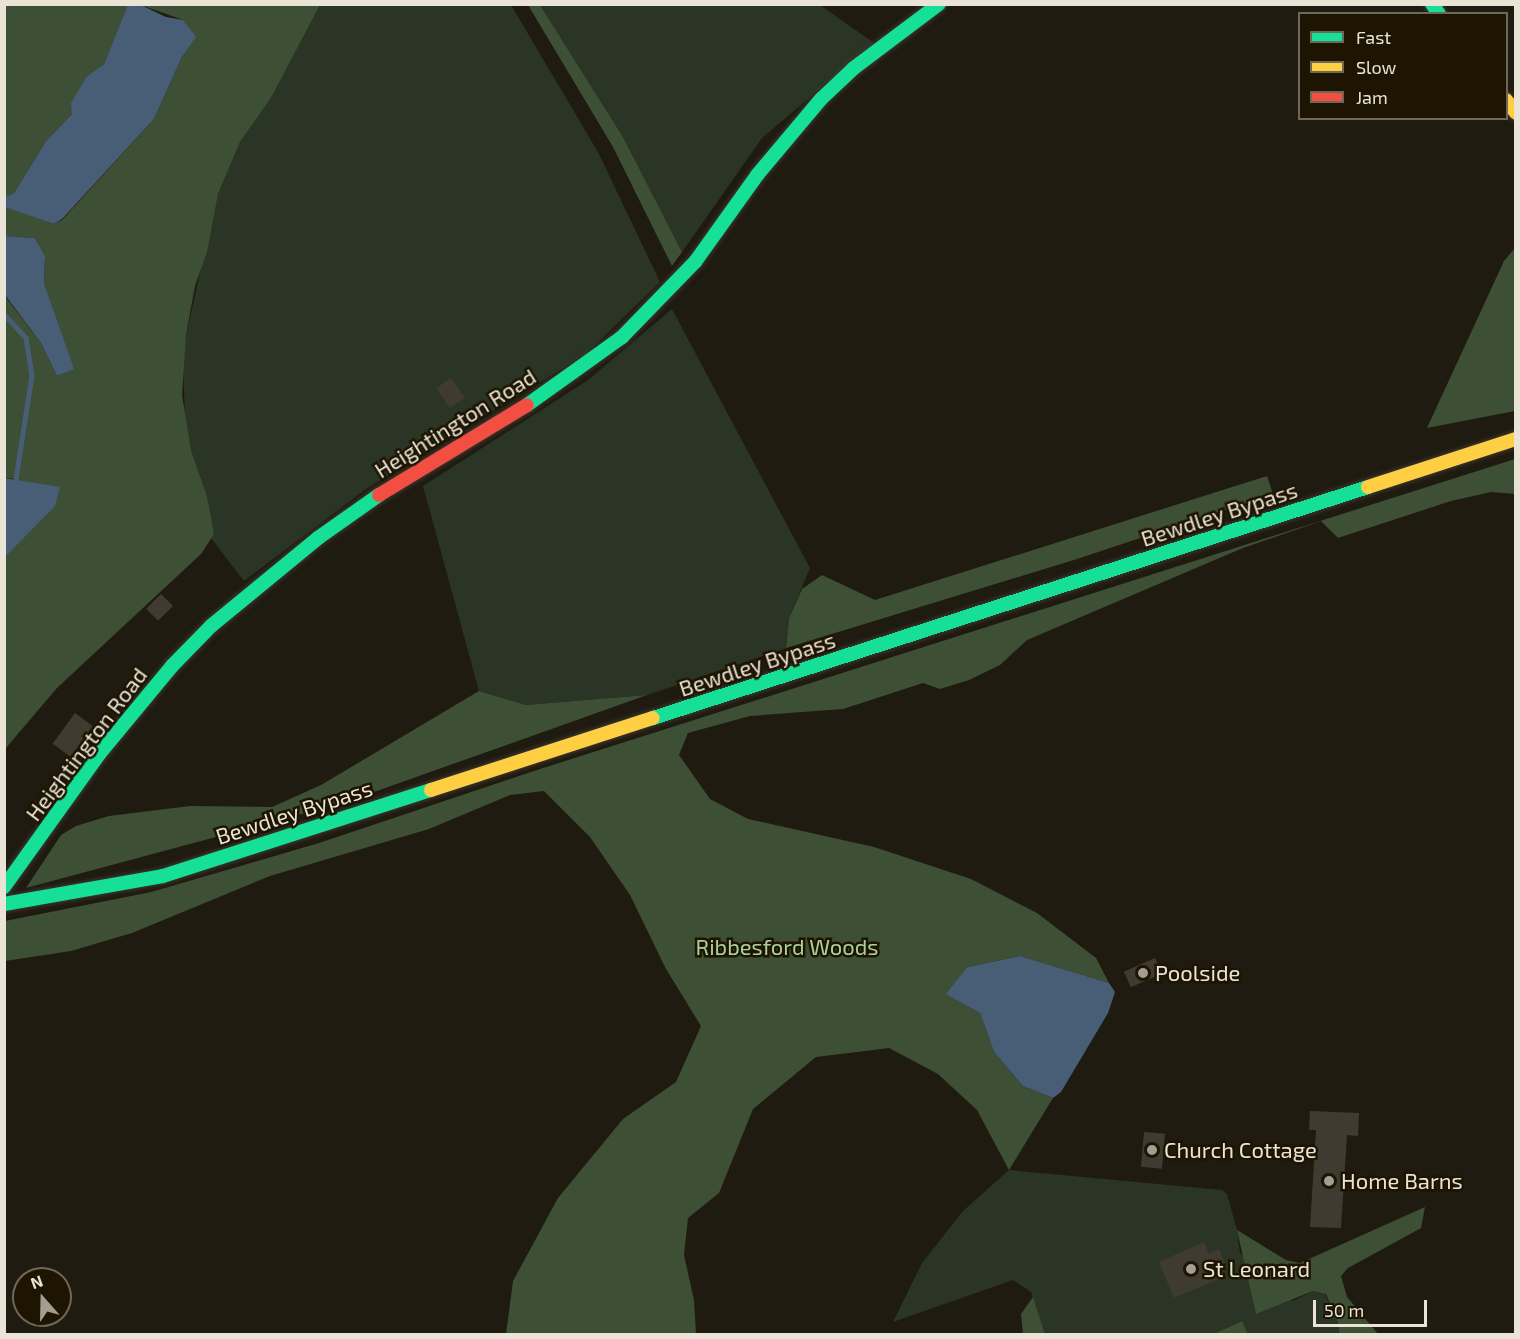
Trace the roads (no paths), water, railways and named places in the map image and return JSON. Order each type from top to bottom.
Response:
[{"type":"main road","name":"Heightington Road","points":[[4,887],[100,753],[172,666],[211,626],[318,538],[371,500],[538,398],[622,337],[694,262],[758,174],[821,99],[854,68],[939,4]]},
{"type":"main road","name":"Bewdley Bypass","points":[[4,904],[105,889],[163,876],[1515,439]]},
{"type":"water","points":[[128,5],[141,5],[166,17],[183,20],[196,37],[182,57],[154,119],[62,219],[54,224],[5,207],[5,197],[14,193],[46,141],[72,114],[71,103],[87,76],[104,64]]},
{"type":"water","points":[[5,236],[35,238],[45,256],[44,283],[74,369],[57,376],[41,343],[5,295]]},
{"type":"water","points":[[4,478],[60,487],[55,506],[5,557]]},
{"type":"water","points":[[1020,956],[1109,983],[1115,992],[1108,1013],[1061,1092],[1053,1098],[1023,1086],[994,1052],[980,1013],[946,994],[967,967]]},
{"type":"waterway","points":[[4,314],[26,338],[32,375],[16,479]]},
{"type":"place","name":"Poolside","points":[[1143,973]]},
{"type":"place","name":"Church Cottage","points":[[1152,1150]]},
{"type":"place","name":"Home Barns","points":[[1329,1181]]},
{"type":"place","name":"St Leonard","points":[[1191,1269]]},
{"type":"park label","name":"Ribbesford Woods","points":[[787,947]]}]
